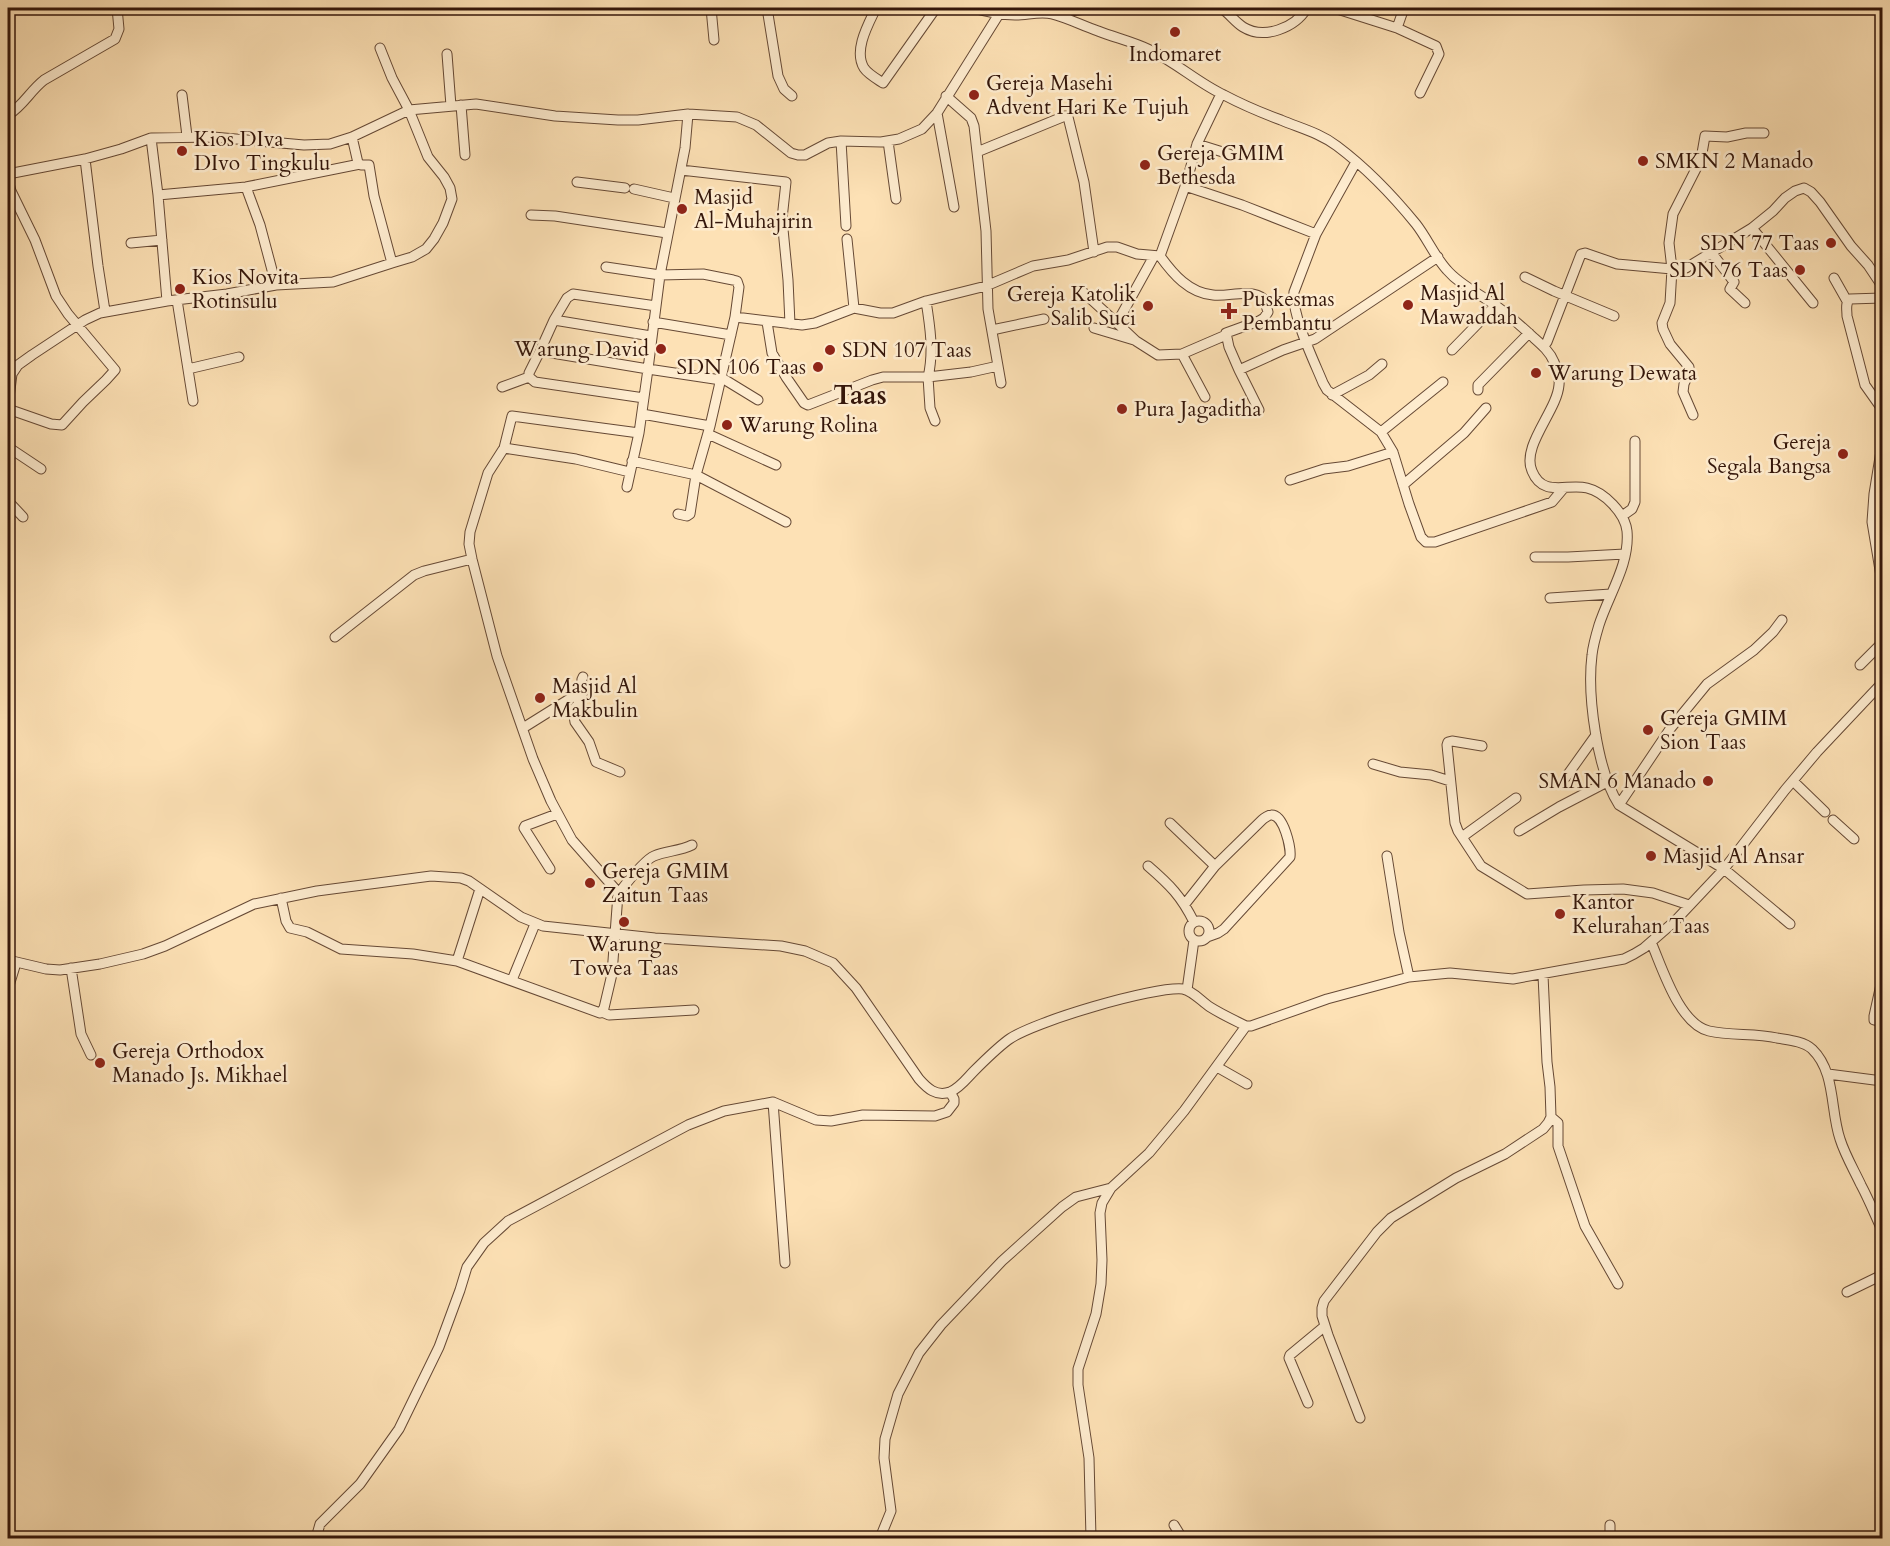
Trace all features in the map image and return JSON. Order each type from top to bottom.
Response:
[{"type":"street","points":[[8,115],[18,109],[41,83],[115,39],[119,29],[117,8]]},
{"type":"street","points":[[711,8],[714,40]]},
{"type":"street","points":[[767,8],[780,84],[792,96]]},
{"type":"street","points":[[876,8],[866,28],[860,57],[864,68],[883,83],[936,8]]},
{"type":"street","points":[[973,8],[999,14],[1049,13],[1095,8]]},
{"type":"street","points":[[1221,8],[1242,26],[1256,33],[1286,27],[1297,21],[1306,8]]},
{"type":"street","points":[[1334,8],[1397,28],[1436,46],[1439,54],[1420,93]]},
{"type":"street","points":[[1397,28],[1404,8]]},
{"type":"street","points":[[1049,13],[1150,50],[1221,94],[1282,121],[1321,135],[1336,145],[1403,209],[1417,225],[1446,269],[1458,280],[1496,305],[1529,333],[1552,357],[1560,382],[1558,394],[1530,456],[1529,463],[1536,480],[1542,484],[1563,489],[1588,488],[1598,493],[1622,516],[1627,530],[1624,564],[1600,622],[1592,655],[1591,699],[1599,750],[1610,792],[1619,805],[1724,869],[1790,924]]},
{"type":"street","points":[[8,174],[85,159],[151,138],[213,136],[303,145],[330,144],[352,137],[409,110],[456,105],[496,106],[555,116],[618,120],[688,114],[724,115],[748,120],[791,153],[798,156],[805,155],[828,142],[888,141],[922,129],[937,113],[999,14]]},
{"type":"street","points":[[8,180],[35,240],[56,296],[78,325],[113,366],[114,372],[82,402],[62,425],[51,424],[8,407],[11,379],[15,369],[32,355],[78,325],[91,317],[105,311],[276,285],[333,282],[420,253],[434,239],[443,224],[452,199],[450,188],[442,173],[428,157],[380,48]]},
{"type":"street","points":[[447,54],[465,155]]},
{"type":"street","points":[[1117,323],[1157,256],[1186,183],[1197,144],[1221,94]]},
{"type":"street","points":[[182,95],[187,136]]},
{"type":"street","points":[[946,96],[971,118],[974,126],[986,231],[986,286],[1001,383]]},
{"type":"street","points":[[937,113],[954,207]]},
{"type":"street","points":[[627,487],[642,414],[667,233],[686,148],[688,114]]},
{"type":"street","points":[[977,152],[1066,116],[1072,128],[1084,182],[1094,252]]},
{"type":"street","points":[[1693,415],[1683,392],[1689,367],[1670,344],[1662,326],[1670,303],[1672,269],[1669,243],[1673,214],[1701,159],[1705,136],[1727,137],[1746,133],[1764,133]]},
{"type":"street","points":[[352,137],[360,164]]},
{"type":"street","points":[[151,138],[163,246],[193,401]]},
{"type":"street","points":[[841,141],[846,226]]},
{"type":"street","points":[[888,141],[896,198]]},
{"type":"street","points":[[1197,144],[1229,153]]},
{"type":"street","points":[[85,159],[105,311]]},
{"type":"street","points":[[1356,162],[1317,231],[1293,296],[1306,342],[1323,383],[1332,395],[1381,432],[1393,452],[1421,537],[1426,542],[1434,542],[1552,502],[1563,489]]},
{"type":"street","points":[[158,195],[246,187],[360,164],[369,165],[392,263]]},
{"type":"street","points":[[681,170],[786,182],[782,208],[790,324]]},
{"type":"street","points":[[577,182],[675,194]]},
{"type":"street","points":[[1186,183],[1317,231]]},
{"type":"street","points":[[246,187],[260,225],[276,285]]},
{"type":"street","points":[[1543,346],[1547,342],[1581,254],[1585,253],[1617,264],[1672,269],[1686,268],[1752,228],[1795,190],[1804,188],[1811,192],[1882,286]]},
{"type":"street","points":[[531,215],[555,216],[667,233]]},
{"type":"street","points":[[1752,228],[1812,303]]},
{"type":"street","points":[[847,239],[855,308]]},
{"type":"street","points":[[131,243],[163,246]]},
{"type":"street","points":[[735,317],[802,325],[815,323],[855,308],[887,314],[926,301],[986,286],[1033,266],[1068,260],[1117,247],[1137,254],[1157,256],[1183,283],[1198,292],[1213,296],[1256,295],[1264,299],[1268,312],[1264,318],[1229,330],[1226,335],[1182,354],[1158,355],[1136,340],[1083,292]]},
{"type":"street","points":[[1711,252],[1734,282],[1730,289],[1732,292],[1746,303]]},
{"type":"street","points":[[1239,370],[1315,339],[1438,256]]},
{"type":"street","points":[[606,267],[660,275],[710,275],[737,281],[739,287],[735,317],[709,430],[696,475],[690,514],[687,516],[678,514]]},
{"type":"street","points":[[1525,277],[1614,316]]},
{"type":"street","points":[[1834,278],[1847,301],[1847,316],[1865,385],[1882,409]]},
{"type":"street","points":[[529,377],[554,320],[567,298],[573,294],[656,306]]},
{"type":"street","points":[[1847,301],[1855,298],[1882,298]]},
{"type":"street","points":[[926,301],[930,339],[931,366],[928,377],[930,408],[935,421]]},
{"type":"street","points":[[1452,350],[1496,305]]},
{"type":"street","points":[[992,330],[1044,318]]},
{"type":"street","points":[[554,320],[651,336]]},
{"type":"street","points":[[653,322],[731,335]]},
{"type":"street","points":[[767,322],[772,353],[786,377],[804,403],[808,405],[872,380],[928,377],[998,366]]},
{"type":"street","points":[[1094,328],[1136,340]]},
{"type":"street","points":[[1478,390],[1478,385],[1529,333]]},
{"type":"street","points":[[1226,335],[1230,350],[1259,410]]},
{"type":"street","points":[[540,351],[721,379],[758,400]]},
{"type":"street","points":[[1182,354],[1205,397]]},
{"type":"street","points":[[188,369],[239,357]]},
{"type":"street","points":[[1332,395],[1369,375],[1382,364]]},
{"type":"street","points":[[502,387],[529,377]]},
{"type":"street","points":[[529,377],[535,382],[644,398]]},
{"type":"street","points":[[1381,432],[1443,382]]},
{"type":"street","points":[[1873,396],[1882,391]]},
{"type":"street","points":[[1403,484],[1464,433],[1486,408]]},
{"type":"street","points":[[642,414],[709,430],[776,465]]},
{"type":"street","points":[[618,894],[572,840],[557,814],[533,759],[497,656],[472,559],[469,537],[489,473],[504,448],[512,416],[639,433]]},
{"type":"street","points":[[1622,516],[1632,509],[1635,502],[1635,441]]},
{"type":"street","points":[[1882,445],[1872,522],[1882,582]]},
{"type":"street","points":[[8,447],[41,469]]},
{"type":"street","points":[[504,448],[576,459],[630,472]]},
{"type":"street","points":[[1290,480],[1315,471],[1348,466],[1393,452]]},
{"type":"street","points":[[633,462],[696,475],[786,522]]},
{"type":"street","points":[[8,501],[23,517]]},
{"type":"street","points":[[1536,557],[1568,558],[1625,554]]},
{"type":"street","points":[[335,637],[414,575],[424,570],[472,559]]},
{"type":"street","points":[[1550,598],[1611,594]]},
{"type":"street","points":[[1619,805],[1670,729],[1707,684],[1754,650],[1782,620]]},
{"type":"street","points":[[1860,665],[1882,643]]},
{"type":"street","points":[[523,728],[571,698],[579,696],[583,692],[581,682],[583,677]]},
{"type":"street","points":[[8,989],[12,962],[46,969],[100,964],[143,954],[165,946],[248,906],[282,904],[423,876],[460,878],[474,884],[521,917],[543,926],[613,934],[781,946],[821,957],[833,963],[856,988],[896,1048],[925,1085],[939,1094],[950,1092],[958,1087],[1020,1032],[1147,993],[1187,990],[1209,1007],[1246,1026],[1251,1026],[1354,991],[1409,977],[1450,973],[1513,979],[1624,959],[1644,948],[1675,921],[1724,869],[1793,781],[1882,683]]},
{"type":"street","points":[[579,696],[580,702],[573,710],[573,719],[589,742],[594,760],[597,764],[620,772]]},
{"type":"street","points":[[1566,777],[1596,735]]},
{"type":"street","points":[[1482,746],[1448,742],[1450,781],[1458,830],[1481,866],[1527,894],[1623,890],[1653,893],[1689,905]]},
{"type":"street","points":[[1373,764],[1400,772],[1431,775],[1450,781]]},
{"type":"street","points":[[1793,781],[1825,812]]},
{"type":"street","points":[[1519,831],[1607,782]]},
{"type":"street","points":[[1458,830],[1516,798]]},
{"type":"street","points":[[550,869],[524,828],[557,814]]},
{"type":"street","points":[[1185,904],[1215,866],[1262,820],[1269,815],[1280,819],[1291,849],[1290,857],[1224,929],[1203,940],[1194,940],[1189,931],[1194,922],[1204,923],[1209,932],[1207,937]]},
{"type":"street","points":[[1833,820],[1854,839]]},
{"type":"street","points":[[1170,823],[1215,866]]},
{"type":"street","points":[[602,1012],[612,974],[613,934],[618,894],[652,856],[692,845]]},
{"type":"street","points":[[1387,856],[1409,977]]},
{"type":"street","points":[[1148,866],[1174,890],[1185,904],[1194,922]]},
{"type":"street","points":[[457,961],[480,889]]},
{"type":"street","points":[[282,904],[288,926],[292,930],[307,932],[341,949],[413,954],[457,961],[609,1015],[694,1010]]},
{"type":"street","points":[[512,980],[535,924]]},
{"type":"street","points":[[1187,990],[1194,940]]},
{"type":"street","points":[[1651,942],[1677,1000],[1700,1029],[1796,1041],[1810,1047],[1820,1059],[1828,1074],[1832,1110],[1839,1138],[1882,1230]]},
{"type":"street","points":[[71,968],[81,1034],[91,1055]]},
{"type":"street","points":[[1360,1418],[1325,1326],[1322,1308],[1324,1301],[1377,1232],[1391,1218],[1456,1178],[1505,1154],[1543,1129],[1551,1117],[1543,975]]},
{"type":"street","points":[[1882,980],[1874,1020],[1882,1022]]},
{"type":"street","points":[[1091,1539],[1089,1458],[1078,1385],[1078,1369],[1096,1314],[1101,1284],[1100,1213],[1102,1203],[1112,1188],[1149,1153],[1184,1111],[1246,1026]]},
{"type":"street","points":[[1217,1066],[1247,1084]]},
{"type":"street","points":[[1828,1074],[1882,1081]]},
{"type":"street","points":[[316,1539],[321,1524],[360,1484],[399,1429],[439,1347],[467,1267],[484,1243],[508,1221],[688,1125],[724,1111],[773,1102],[816,1120],[831,1121],[863,1115],[935,1116],[947,1112],[954,1103],[950,1092]]},
{"type":"street","points":[[773,1102],[785,1263]]},
{"type":"street","points":[[1551,1117],[1558,1123],[1558,1146],[1585,1226],[1618,1284]]},
{"type":"street","points":[[880,1539],[891,1511],[884,1458],[885,1439],[898,1394],[919,1353],[941,1325],[1002,1261],[1062,1207],[1076,1197],[1112,1188]]},
{"type":"street","points":[[1846,1292],[1882,1275]]},
{"type":"street","points":[[1308,1403],[1288,1359],[1290,1354],[1325,1326]]},
{"type":"street","points":[[1174,1525],[1182,1539]]},
{"type":"street","points":[[1610,1525],[1610,1539]]},
{"type":"place","name":"Indomaret","points":[[1175,32]]},
{"type":"place","name":"Gereja Masehi Advent Hari Ke Tujuh","points":[[974,95]]},
{"type":"place","name":"Kios DIva DIvo Tingkulu","points":[[182,151]]},
{"type":"place","name":"SMKN 2 Manado","points":[[1643,161]]},
{"type":"place","name":"Gereja GMIM Bethesda","points":[[1145,165]]},
{"type":"place","name":"Masjid Al-Muhajirin","points":[[682,209]]},
{"type":"place","name":"SDN 77 Taas","points":[[1831,243]]},
{"type":"place","name":"SDN 76 Taas","points":[[1800,270]]},
{"type":"place","name":"Kios Novita Rotinsulu","points":[[180,289]]},
{"type":"place","name":"Masjid Al Mawaddah","points":[[1408,305]]},
{"type":"place","name":"Gereja Katolik Salib Suci","points":[[1148,306]]},
{"type":"place","name":"Puskesmas Pembantu","points":[[1229,311]]},
{"type":"place","name":"Warung David","points":[[661,349]]},
{"type":"place","name":"SDN 107 Taas","points":[[830,350]]},
{"type":"place","name":"SDN 106 Taas","points":[[818,367]]},
{"type":"place","name":"Warung Dewata","points":[[1536,373]]},
{"type":"place","name":"Pura Jagaditha","points":[[1122,409]]},
{"type":"place","name":"Warung Rolina","points":[[727,425]]},
{"type":"place","name":"Gereja Segala Bangsa","points":[[1843,454]]},
{"type":"place","name":"Masjid Al Makbulin","points":[[540,698]]},
{"type":"place","name":"Gereja GMIM Sion Taas","points":[[1648,730]]},
{"type":"place","name":"SMAN 6 Manado","points":[[1708,781]]},
{"type":"place","name":"Masjid Al Ansar","points":[[1651,856]]},
{"type":"place","name":"Gereja GMIM Zaitun Taas","points":[[590,883]]},
{"type":"place","name":"Kantor Kelurahan Taas","points":[[1560,914]]},
{"type":"place","name":"Warung Towea Taas","points":[[624,922]]},
{"type":"place","name":"Gereja Orthodox Manado Js. Mikhael","points":[[100,1063]]},
{"type":"district","name":"Taas","points":[[860,395]]}]
